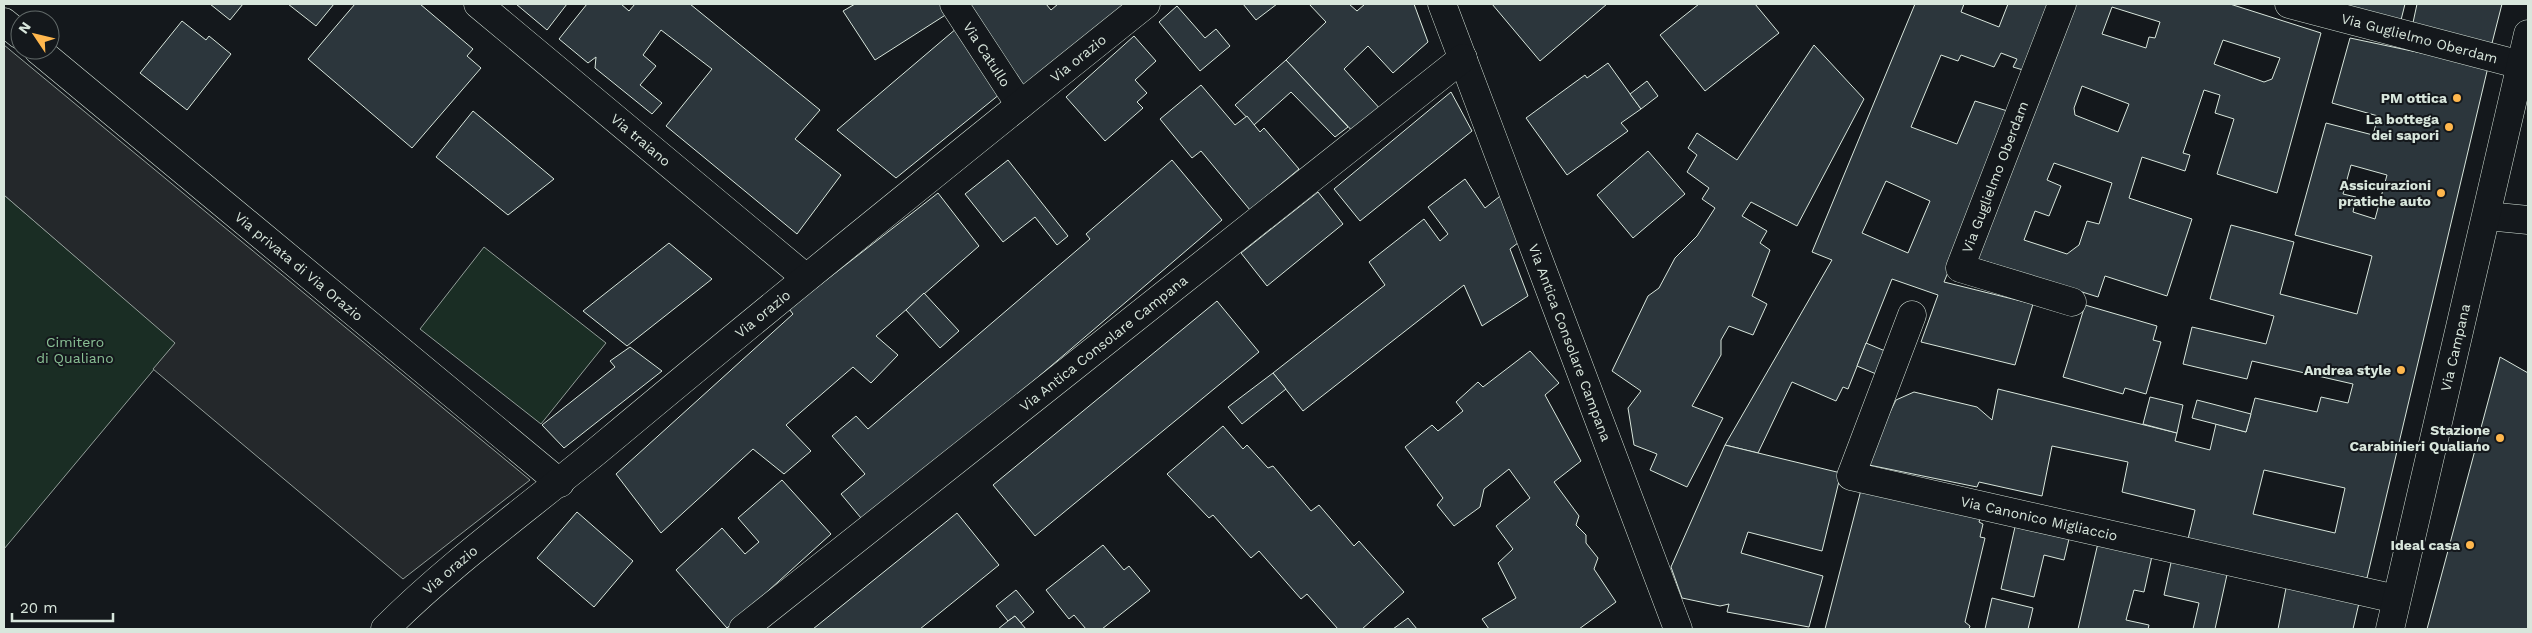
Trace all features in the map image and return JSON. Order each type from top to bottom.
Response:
[{"type":"street","name":"Via traiano","points":[[478,4],[805,277]]},
{"type":"street","name":"Via Catullo","points":[[954,4],[1020,105]]},
{"type":"street","name":"Via orazio","points":[[385,629],[486,540],[560,482],[805,277],[1146,4]]},
{"type":"street","name":"Via Antica Consolare Campana","points":[[1442,4],[1678,629]]},
{"type":"street","name":"Via Guglielmo Oberdam","points":[[2062,4],[1960,268],[2072,302]]},
{"type":"street","name":"Via Guglielmo Oberdam","points":[[2289,4],[2521,66]]},
{"type":"street","name":"Via Campana","points":[[2390,629],[2528,34]]},
{"type":"street","name":"Via Antica Consolare Campana","points":[[743,629],[1463,58]]},
{"type":"street","name":"Via privata di Via Orazio","points":[[50,60],[560,482]]},
{"type":"street","points":[[2487,216],[2528,220]]},
{"type":"street","name":"Via Canonico Migliaccio","points":[[1912,315],[1851,476],[2396,599]]},
{"type":"green space","name":"Cimitero di Qualiano","points":[[4,195],[176,343],[4,549]]},
{"type":"green space","points":[[484,247],[606,343],[541,424],[420,329]]},
{"type":"shaded area","points":[[4,45],[10,50],[10,60],[22,60],[530,480],[403,579],[153,369],[175,343],[4,195]]},
{"type":"building","points":[[210,4],[243,4],[230,20]]},
{"type":"building","points":[[288,4],[334,4],[316,26]]},
{"type":"building","points":[[355,4],[420,4],[473,49],[467,56],[481,68],[412,148],[308,59]]},
{"type":"building","points":[[516,4],[567,4],[547,30]]},
{"type":"building","points":[[587,4],[621,4],[629,11],[635,4],[690,4],[820,110],[795,139],[841,175],[797,234],[666,126],[712,69],[661,30],[643,55],[656,66],[640,85],[662,103],[652,114],[595,68],[596,57],[588,63],[559,39]]},
{"type":"building","points":[[855,4],[941,4],[947,14],[875,60],[843,11]]},
{"type":"building","points":[[963,4],[1046,4],[1051,10],[1058,4],[1129,4],[1020,94]]},
{"type":"building","points":[[1243,4],[1277,4],[1256,20]]},
{"type":"building","points":[[1309,4],[1349,4],[1357,11],[1365,4],[1414,4],[1428,42],[1393,73],[1368,46],[1344,69],[1382,111],[1356,135],[1286,60],[1326,22]]},
{"type":"building","points":[[1492,4],[1607,4],[1540,61]]},
{"type":"building","points":[[1699,4],[1755,4],[1779,33],[1705,91],[1660,35]]},
{"type":"building","points":[[1915,4],[1964,4],[1961,12],[1999,27],[2008,4],[2048,4],[2023,70],[2013,67],[2017,59],[2001,53],[1994,67],[1961,55],[1958,61],[1941,55],[1911,127],[1957,144],[1975,101],[2014,113],[1944,282],[2033,304],[2015,365],[1921,342],[1938,295],[1892,279],[1848,389],[1843,387],[1836,401],[1792,382],[1758,453],[1725,445],[1832,260],[1812,252]],"holes":[[[1886,181],[1930,201],[1908,253],[1862,233]]]},
{"type":"building","points":[[2074,4],[2230,4],[2321,33],[2277,193],[2217,174],[2234,119],[2215,113],[2220,95],[2204,90],[2183,153],[2190,155],[2185,171],[2142,157],[2129,198],[2192,219],[2167,296],[2105,276],[2098,297],[1975,258]],"holes":[[[2112,7],[2160,22],[2155,38],[2149,37],[2146,48],[2102,34]],[[2223,40],[2280,58],[2272,79],[2264,82],[2214,64]],[[2082,86],[2129,104],[2118,132],[2075,115],[2074,108]],[[2054,163],[2112,183],[2099,224],[2087,221],[2079,245],[2067,254],[2024,240],[2035,211],[2049,216],[2061,186],[2047,180]]]},
{"type":"building","points":[[2318,4],[2405,4],[2400,24]]},
{"type":"building","points":[[2417,4],[2502,4],[2491,47],[2411,32]]},
{"type":"building","points":[[1177,6],[1205,38],[1216,29],[1230,46],[1200,71],[1159,22]]},
{"type":"building","points":[[182,21],[206,40],[209,36],[231,54],[187,110],[140,73]]},
{"type":"building","points":[[957,28],[1000,94],[896,178],[837,130]]},
{"type":"building","points":[[1134,36],[1156,61],[1135,80],[1147,93],[1137,102],[1143,108],[1105,141],[1066,97]]},
{"type":"building","points":[[2350,38],[2488,67],[2367,578],[2187,543],[2195,510],[2122,492],[2128,462],[2052,446],[2042,496],[1979,482],[1977,487],[1864,464],[1896,400],[1914,392],[1977,407],[1992,420],[1998,389],[2177,433],[2175,441],[2210,450],[2216,424],[2246,432],[2255,398],[2317,412],[2321,397],[2348,403],[2353,384],[2252,361],[2247,379],[2183,364],[2192,327],[2266,344],[2274,316],[2210,299],[2231,225],[2294,242],[2280,294],[2357,314],[2372,256],[2295,235],[2326,123],[2373,135],[2378,116],[2332,103]],"holes":[[[2351,165],[2387,175],[2375,219],[2353,212],[2356,197],[2343,194]],[[2264,470],[2345,488],[2335,533],[2253,514]]]},
{"type":"building","points":[[1814,45],[1864,99],[1797,226],[1751,202],[1742,216],[1767,231],[1760,243],[1770,250],[1752,296],[1767,304],[1753,335],[1729,326],[1721,340],[1721,355],[1692,406],[1723,418],[1687,487],[1650,470],[1657,454],[1634,445],[1628,408],[1641,391],[1612,371],[1648,296],[1659,288],[1675,258],[1697,236],[1715,208],[1702,199],[1709,188],[1687,172],[1697,155],[1688,148],[1697,133],[1737,160]]},
{"type":"building","points":[[1286,60],[1348,127],[1335,137],[1291,92],[1254,125],[1235,105]]},
{"type":"building","points":[[1608,63],[1641,109],[1621,123],[1628,131],[1567,175],[1526,118],[1585,75],[1587,78]]},
{"type":"building","points":[[1647,81],[1658,96],[1641,109],[1630,94]]},
{"type":"building","points":[[1201,85],[1235,125],[1247,116],[1260,132],[1264,128],[1299,169],[1250,210],[1201,151],[1192,158],[1160,119]]},
{"type":"building","points":[[1451,92],[1472,131],[1360,221],[1334,189]]},
{"type":"building","points":[[473,111],[554,179],[508,215],[436,157]]},
{"type":"building","points":[[1648,151],[1685,194],[1633,238],[1597,195]]},
{"type":"building","points":[[1008,160],[1068,236],[1057,245],[1035,217],[1003,242],[965,194]]},
{"type":"building","points":[[1172,160],[1222,220],[866,524],[841,494],[865,474],[832,436],[856,416],[868,429],[1090,239],[1086,234]]},
{"type":"building","points":[[1465,179],[1485,208],[1504,193],[1527,236],[1510,249],[1528,296],[1482,326],[1464,285],[1303,411],[1273,373],[1385,285],[1369,262],[1424,219],[1440,241],[1448,234],[1428,207]]},
{"type":"building","points":[[1318,192],[1343,224],[1267,286],[1241,253]]},
{"type":"building","points":[[938,193],[979,246],[876,336],[898,355],[871,383],[853,367],[786,425],[811,451],[784,474],[753,449],[661,533],[616,474],[793,314],[789,309]]},
{"type":"building","points":[[669,243],[712,279],[627,346],[583,311]]},
{"type":"building","points":[[924,293],[959,331],[940,348],[906,310]]},
{"type":"building","points":[[1217,301],[1259,352],[1035,536],[993,485]]},
{"type":"building","points":[[2085,305],[2157,326],[2153,340],[2161,342],[2146,394],[2125,388],[2123,394],[2063,377]]},
{"type":"building","points":[[1866,343],[1890,353],[1881,376],[1857,366]]},
{"type":"building","points":[[630,347],[662,371],[564,448],[542,425],[615,367],[610,361]]},
{"type":"building","points":[[1530,351],[1559,383],[1545,395],[1581,461],[1554,482],[1579,516],[1576,525],[1586,535],[1586,543],[1598,558],[1594,569],[1616,602],[1579,629],[1489,629],[1482,619],[1516,598],[1498,563],[1513,549],[1496,526],[1530,498],[1509,469],[1484,489],[1480,507],[1454,526],[1437,505],[1443,498],[1405,447],[1432,425],[1438,431],[1463,411],[1456,402],[1478,382],[1483,387]]},
{"type":"building","points":[[2500,357],[2528,373],[2528,629],[2427,629]]},
{"type":"building","points":[[1273,373],[1286,389],[1242,424],[1228,407]]},
{"type":"building","points":[[2150,397],[2183,405],[2177,433],[2143,424]]},
{"type":"building","points":[[2197,400],[2251,414],[2246,432],[2192,418]]},
{"type":"building","points":[[1223,426],[1243,449],[1247,445],[1268,468],[1273,466],[1311,511],[1319,505],[1354,546],[1359,541],[1404,592],[1362,629],[1338,629],[1307,594],[1301,599],[1259,551],[1251,558],[1213,515],[1209,518],[1167,474]]},
{"type":"building","points":[[1725,445],[1841,473],[1822,551],[1748,532],[1741,553],[1823,576],[1809,627],[1727,612],[1729,604],[1720,606],[1682,598],[1671,567]]},
{"type":"building","points":[[782,480],[831,534],[727,628],[676,570],[722,528],[745,554],[759,542],[738,518]]},
{"type":"building","points":[[1862,486],[1981,515],[1979,522],[1983,524],[1980,537],[1985,538],[1965,622],[1970,626],[1969,629],[1825,629]]},
{"type":"building","points":[[577,512],[633,561],[594,607],[537,558]]},
{"type":"building","points":[[957,513],[999,565],[920,629],[813,629]]},
{"type":"building","points":[[2015,527],[2069,539],[2064,560],[2044,555],[2034,597],[2001,589]]},
{"type":"building","points":[[2098,543],[2152,556],[2144,592],[2134,590],[2126,620],[2149,625],[2148,629],[2078,629]]},
{"type":"building","points":[[1103,545],[1124,570],[1129,566],[1150,591],[1102,629],[1086,629],[1074,615],[1069,619],[1046,590]]},
{"type":"building","points":[[2172,558],[2228,570],[2215,629],[2193,629],[2199,603],[2164,595]]},
{"type":"building","points":[[2286,588],[2359,603],[2353,629],[2278,629]]},
{"type":"building","points":[[1016,590],[1034,612],[1021,623],[1015,616],[1008,621],[996,606]]},
{"type":"building","points":[[1992,598],[2033,608],[2028,629],[1985,629]]},
{"type":"building","points":[[1015,616],[1026,629],[998,629],[1008,621]]},
{"type":"building","points":[[1408,618],[1417,629],[1393,629]]},
{"type":"place","name":"PM ottica","points":[[2457,98]]},
{"type":"place","name":"La bottega dei sapori","points":[[2449,127]]},
{"type":"place","name":"Assicurazioni pratiche auto","points":[[2441,193]]},
{"type":"place","name":"Andrea style","points":[[2401,370]]},
{"type":"place","name":"Stazione Carabinieri Qualiano","points":[[2500,438]]},
{"type":"place","name":"Ideal casa","points":[[2470,545]]}]
